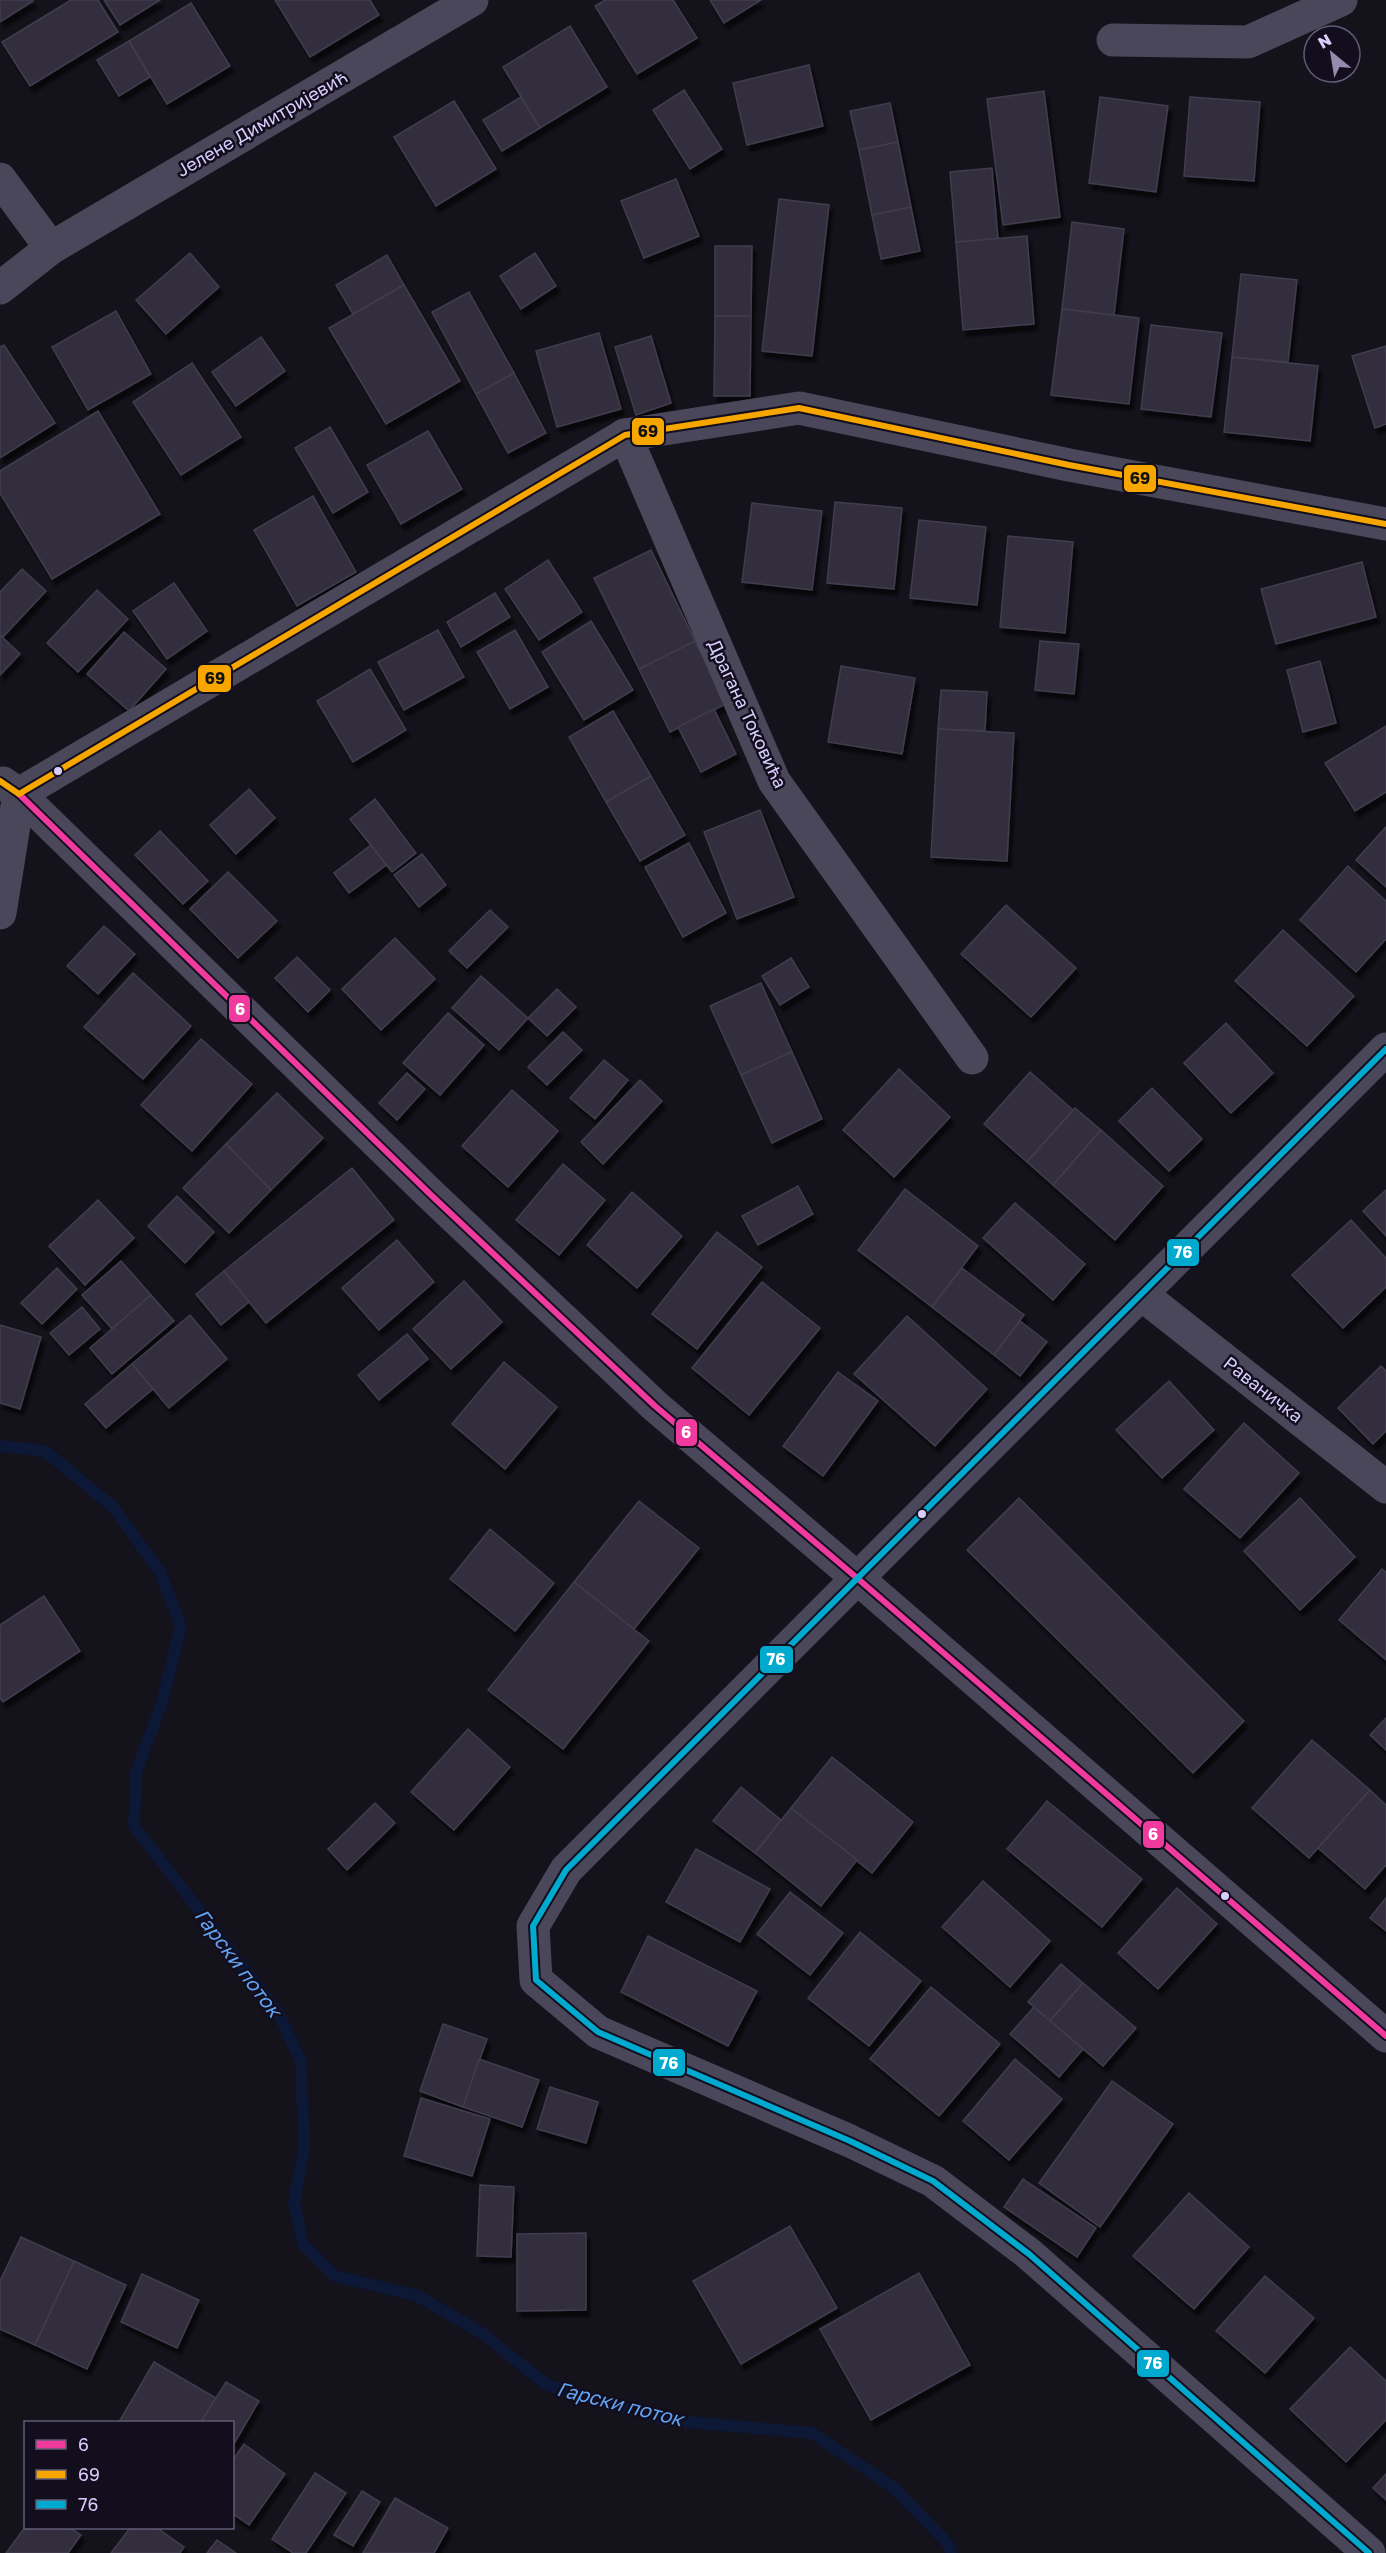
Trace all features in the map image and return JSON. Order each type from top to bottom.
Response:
[{"type":"street","name":"Јелене Димитријевић","points":[[0,288],[51,248],[472,0]]},
{"type":"street","points":[[1113,40],[1248,42],[1341,0]]},
{"type":"street","points":[[0,179],[51,248]]},
{"type":"street","points":[[10,787],[625,435],[799,408],[1069,465],[1386,524]]},
{"type":"street","name":"Драгана Токовића","points":[[625,435],[774,781],[972,1058]]},
{"type":"street","points":[[0,913],[10,787]]},
{"type":"street","points":[[10,787],[431,1195],[646,1398],[1386,2036]]},
{"type":"street","points":[[1369,2553],[1029,2254],[933,2181],[850,2141],[598,2032],[536,1980],[533,1926],[566,1870],[1386,1049]]},
{"type":"street","name":"Раваничка","points":[[1141,1294],[1386,1487]]},
{"type":"building","points":[[0,0],[32,0],[33,1],[0,22]]},
{"type":"building","points":[[71,0],[98,0],[118,32],[30,86],[2,42]]},
{"type":"building","points":[[104,0],[160,0],[120,25]]},
{"type":"building","points":[[275,0],[370,0],[379,15],[310,57]]},
{"type":"building","points":[[605,0],[673,0],[697,38],[637,74],[595,6]]},
{"type":"building","points":[[710,0],[761,0],[724,23]]},
{"type":"building","points":[[191,3],[230,66],[167,104],[129,41]]},
{"type":"building","points":[[570,26],[607,87],[540,128],[503,67]]},
{"type":"building","points":[[129,41],[150,77],[119,96],[97,60]]},
{"type":"building","points":[[809,65],[823,126],[747,145],[733,83]]},
{"type":"building","points":[[684,90],[722,149],[690,169],[653,110]]},
{"type":"building","points":[[1044,91],[1060,217],[1003,225],[987,99]]},
{"type":"building","points":[[521,97],[540,128],[502,151],[483,120]]},
{"type":"building","points":[[1100,97],[1168,106],[1156,192],[1089,183]]},
{"type":"building","points":[[1190,97],[1260,102],[1254,181],[1184,176]]},
{"type":"building","points":[[454,101],[496,169],[436,206],[394,137]]},
{"type":"building","points":[[890,103],[898,142],[859,150],[850,111]]},
{"type":"building","points":[[898,142],[911,207],[872,215],[859,150]]},
{"type":"building","points":[[992,168],[998,239],[956,242],[950,172]]},
{"type":"building","points":[[676,179],[699,236],[644,258],[621,201]]},
{"type":"building","points":[[779,199],[829,205],[812,356],[762,351]]},
{"type":"building","points":[[911,207],[920,251],[881,259],[872,215]]},
{"type":"building","points":[[1072,222],[1124,229],[1114,315],[1062,309]]},
{"type":"building","points":[[1027,236],[1034,324],[963,330],[956,242]]},
{"type":"building","points":[[715,246],[752,246],[751,316],[715,316]]},
{"type":"building","points":[[190,253],[219,287],[166,334],[136,300]]},
{"type":"building","points":[[535,253],[556,286],[521,309],[500,276]]},
{"type":"building","points":[[387,255],[404,285],[353,314],[336,285]]},
{"type":"building","points":[[1241,274],[1297,280],[1288,362],[1232,357]]},
{"type":"building","points":[[404,285],[460,381],[386,424],[329,328]]},
{"type":"building","points":[[469,292],[514,373],[476,394],[432,312]]},
{"type":"building","points":[[1062,309],[1139,318],[1129,404],[1051,395]]},
{"type":"building","points":[[116,311],[151,374],[88,410],[52,347]]},
{"type":"building","points":[[715,316],[751,316],[750,396],[714,396]]},
{"type":"building","points":[[1151,325],[1222,333],[1211,417],[1141,409]]},
{"type":"building","points":[[599,333],[621,409],[557,427],[536,351]]},
{"type":"building","points":[[651,336],[671,403],[636,415],[615,347]]},
{"type":"building","points":[[261,337],[285,371],[236,406],[212,372]]},
{"type":"building","points":[[4,345],[55,423],[0,458],[0,347]]},
{"type":"building","points":[[1386,346],[1386,424],[1375,428],[1352,356]]},
{"type":"building","points":[[1232,357],[1318,366],[1310,441],[1224,432]]},
{"type":"building","points":[[192,363],[241,437],[181,475],[133,402]]},
{"type":"building","points":[[514,373],[546,433],[508,453],[476,394]]},
{"type":"building","points":[[98,411],[160,514],[52,579],[0,493],[0,471]]},
{"type":"building","points":[[330,427],[368,492],[333,513],[295,448]]},
{"type":"building","points":[[428,431],[462,489],[401,524],[367,465]]},
{"type":"building","points":[[313,496],[356,572],[297,606],[254,530]]},
{"type":"building","points":[[835,502],[902,508],[894,589],[827,583]]},
{"type":"building","points":[[752,503],[822,511],[812,590],[742,582]]},
{"type":"building","points":[[919,520],[986,527],[977,605],[910,598]]},
{"type":"building","points":[[1008,536],[1073,542],[1065,633],[1000,627]]},
{"type":"building","points":[[651,550],[695,641],[639,669],[594,578]]},
{"type":"building","points":[[548,560],[582,612],[539,640],[505,589]]},
{"type":"building","points":[[1362,562],[1376,617],[1276,644],[1261,589]]},
{"type":"building","points":[[22,569],[46,591],[3,637],[0,635],[0,592]]},
{"type":"building","points":[[174,583],[207,631],[167,659],[133,611]]},
{"type":"building","points":[[97,590],[128,619],[78,672],[47,643]]},
{"type":"building","points":[[495,593],[510,617],[461,647],[447,622]]},
{"type":"building","points":[[591,621],[633,690],[584,720],[542,652]]},
{"type":"building","points":[[438,630],[464,677],[404,710],[378,662]]},
{"type":"building","points":[[515,630],[548,687],[510,709],[477,652]]},
{"type":"building","points":[[124,632],[166,669],[129,711],[87,674]]},
{"type":"building","points":[[0,635],[20,654],[0,675]]},
{"type":"building","points":[[695,641],[726,704],[670,732],[639,669]]},
{"type":"building","points":[[1040,641],[1079,644],[1074,694],[1035,690]]},
{"type":"building","points":[[1320,661],[1336,723],[1303,732],[1287,670]]},
{"type":"building","points":[[841,666],[915,678],[902,754],[828,742]]},
{"type":"building","points":[[370,669],[406,730],[353,762],[317,701]]},
{"type":"building","points":[[941,690],[987,692],[985,731],[938,729]]},
{"type":"building","points":[[714,709],[736,754],[701,772],[678,727]]},
{"type":"building","points":[[613,711],[651,776],[606,802],[569,737]]},
{"type":"building","points":[[1386,726],[1386,792],[1355,811],[1325,763]]},
{"type":"building","points":[[938,729],[1014,733],[1007,861],[931,857]]},
{"type":"building","points":[[651,776],[685,835],[640,861],[606,802]]},
{"type":"building","points":[[249,789],[275,818],[236,854],[210,825]]},
{"type":"building","points":[[375,799],[416,853],[392,872],[350,819]]},
{"type":"building","points":[[760,810],[794,897],[737,919],[704,832]]},
{"type":"building","points":[[1386,827],[1386,887],[1356,860]]},
{"type":"building","points":[[160,831],[208,881],[183,904],[135,855]]},
{"type":"building","points":[[689,843],[726,913],[683,937],[645,867]]},
{"type":"building","points":[[371,845],[386,865],[349,893],[334,873]]},
{"type":"building","points":[[422,854],[446,885],[419,907],[394,875]]},
{"type":"building","points":[[1348,866],[1386,901],[1386,939],[1356,972],[1300,920]]},
{"type":"building","points":[[228,872],[277,921],[238,958],[190,909]]},
{"type":"building","points":[[1006,905],[1076,968],[1031,1017],[961,954]]},
{"type":"building","points":[[490,910],[508,927],[467,968],[449,951]]},
{"type":"building","points":[[104,926],[135,954],[98,994],[67,966]]},
{"type":"building","points":[[1283,930],[1354,996],[1307,1046],[1235,981]]},
{"type":"building","points":[[395,938],[435,979],[381,1030],[342,989]]},
{"type":"building","points":[[297,957],[330,990],[308,1012],[275,978]]},
{"type":"building","points":[[791,958],[809,987],[780,1005],[762,976]]},
{"type":"building","points":[[133,973],[191,1026],[143,1079],[84,1027]]},
{"type":"building","points":[[481,976],[528,1018],[499,1050],[452,1008]]},
{"type":"building","points":[[761,983],[792,1052],[741,1075],[710,1006]]},
{"type":"building","points":[[557,989],[576,1007],[547,1036],[528,1018]]},
{"type":"building","points":[[448,1013],[484,1045],[440,1095],[403,1063]]},
{"type":"building","points":[[1226,1023],[1273,1073],[1231,1113],[1184,1063]]},
{"type":"building","points":[[563,1032],[582,1050],[547,1085],[528,1067]]},
{"type":"building","points":[[201,1039],[252,1084],[192,1151],[141,1105]]},
{"type":"building","points":[[792,1052],[822,1119],[772,1143],[741,1075]]},
{"type":"building","points":[[604,1060],[628,1080],[595,1119],[570,1098]]},
{"type":"building","points":[[899,1069],[950,1117],[894,1177],[843,1130]]},
{"type":"building","points":[[1030,1072],[1073,1110],[1027,1162],[984,1124]]},
{"type":"building","points":[[407,1073],[425,1089],[397,1120],[379,1103]]},
{"type":"building","points":[[640,1080],[662,1101],[603,1164],[581,1142]]},
{"type":"building","points":[[1152,1088],[1202,1139],[1169,1171],[1119,1121]]},
{"type":"building","points":[[512,1090],[558,1131],[508,1187],[462,1146]]},
{"type":"building","points":[[277,1093],[323,1138],[271,1190],[226,1144]]},
{"type":"building","points":[[1075,1108],[1101,1130],[1053,1185],[1027,1162]]},
{"type":"building","points":[[1101,1130],[1163,1186],[1115,1240],[1053,1185]]},
{"type":"building","points":[[226,1144],[271,1190],[229,1233],[183,1188]]},
{"type":"building","points":[[563,1164],[605,1200],[559,1255],[516,1220]]},
{"type":"building","points":[[352,1168],[394,1220],[266,1323],[224,1271]]},
{"type":"building","points":[[798,1186],[813,1214],[758,1245],[742,1216]]},
{"type":"building","points":[[905,1189],[978,1246],[932,1307],[858,1250]]},
{"type":"building","points":[[1386,1190],[1386,1236],[1363,1211]]},
{"type":"building","points":[[632,1192],[682,1236],[637,1288],[587,1245]]},
{"type":"building","points":[[177,1196],[214,1232],[185,1263],[148,1226]]},
{"type":"building","points":[[98,1200],[134,1238],[85,1285],[49,1246]]},
{"type":"building","points":[[1015,1203],[1085,1264],[1053,1300],[983,1238]]},
{"type":"building","points":[[1351,1220],[1386,1258],[1386,1287],[1343,1328],[1292,1275]]},
{"type":"building","points":[[717,1232],[762,1267],[697,1349],[652,1314]]},
{"type":"building","points":[[397,1240],[434,1282],[379,1330],[342,1288]]},
{"type":"building","points":[[121,1261],[151,1295],[112,1329],[82,1295]]},
{"type":"building","points":[[57,1268],[77,1289],[42,1324],[21,1303]]},
{"type":"building","points":[[962,1268],[1024,1315],[994,1355],[932,1307]]},
{"type":"building","points":[[224,1271],[249,1302],[221,1325],[196,1294]]},
{"type":"building","points":[[464,1281],[502,1322],[451,1369],[413,1329]]},
{"type":"building","points":[[762,1282],[820,1328],[749,1415],[692,1368]]},
{"type":"building","points":[[151,1295],[174,1321],[112,1374],[90,1348]]},
{"type":"building","points":[[82,1307],[100,1329],[69,1355],[50,1333]]},
{"type":"building","points":[[190,1315],[227,1359],[169,1408],[132,1364]]},
{"type":"building","points":[[907,1316],[987,1389],[935,1446],[854,1374]]},
{"type":"building","points":[[1020,1321],[1047,1342],[1020,1376],[994,1355]]},
{"type":"building","points":[[0,1325],[41,1337],[20,1409],[0,1403]]},
{"type":"building","points":[[407,1334],[428,1359],[379,1400],[358,1375]]},
{"type":"building","points":[[504,1362],[557,1407],[505,1469],[452,1424]]},
{"type":"building","points":[[132,1364],[153,1389],[106,1428],[85,1404]]},
{"type":"building","points":[[1381,1366],[1386,1371],[1386,1431],[1373,1444],[1338,1408]]},
{"type":"building","points":[[838,1372],[878,1401],[823,1476],[783,1446]]},
{"type":"building","points":[[1169,1381],[1214,1430],[1162,1478],[1116,1430]]},
{"type":"building","points":[[1244,1423],[1299,1473],[1240,1538],[1184,1489]]},
{"type":"building","points":[[1019,1498],[1244,1721],[1193,1773],[967,1550]]},
{"type":"building","points":[[1300,1498],[1355,1557],[1300,1610],[1244,1551]]},
{"type":"building","points":[[639,1501],[699,1548],[634,1629],[574,1582]]},
{"type":"building","points":[[490,1529],[554,1583],[515,1631],[450,1579]]},
{"type":"building","points":[[1382,1569],[1386,1572],[1386,1660],[1339,1620]]},
{"type":"building","points":[[574,1582],[649,1641],[563,1749],[488,1690]]},
{"type":"building","points":[[44,1596],[80,1651],[3,1702],[0,1698],[0,1625]]},
{"type":"building","points":[[1386,1718],[1386,1750],[1370,1735]]},
{"type":"building","points":[[468,1729],[510,1767],[454,1830],[411,1792]]},
{"type":"building","points":[[1312,1740],[1370,1790],[1309,1858],[1252,1808]]},
{"type":"building","points":[[832,1757],[913,1822],[872,1873],[791,1808]]},
{"type":"building","points":[[741,1787],[781,1820],[755,1853],[713,1821]]},
{"type":"building","points":[[1370,1790],[1386,1805],[1386,1865],[1365,1889],[1318,1848]]},
{"type":"building","points":[[1047,1801],[1142,1879],[1102,1927],[1007,1849]]},
{"type":"building","points":[[375,1803],[395,1823],[347,1870],[328,1849]]},
{"type":"building","points":[[791,1808],[857,1860],[821,1906],[755,1853]]},
{"type":"building","points":[[696,1849],[770,1889],[740,1942],[666,1902]]},
{"type":"building","points":[[983,1881],[1050,1941],[1010,1987],[942,1927]]},
{"type":"building","points":[[1177,1888],[1217,1924],[1158,1989],[1118,1953]]},
{"type":"building","points":[[790,1892],[843,1933],[810,1975],[757,1934]]},
{"type":"building","points":[[1386,1898],[1386,1931],[1370,1918]]},
{"type":"building","points":[[860,1932],[921,1981],[869,2046],[808,1998]]},
{"type":"building","points":[[648,1936],[757,1991],[728,2046],[621,1992]]},
{"type":"building","points":[[1061,1964],[1083,1983],[1050,2021],[1028,2002]]},
{"type":"building","points":[[1083,1983],[1136,2028],[1103,2066],[1050,2021]]},
{"type":"building","points":[[931,1987],[1000,2044],[939,2116],[870,2059]]},
{"type":"building","points":[[1034,2007],[1083,2049],[1059,2077],[1010,2034]]},
{"type":"building","points":[[443,2024],[487,2039],[463,2107],[420,2091]]},
{"type":"building","points":[[479,2059],[539,2080],[522,2127],[463,2107]]},
{"type":"building","points":[[1015,2059],[1062,2099],[1009,2160],[963,2121]]},
{"type":"building","points":[[1112,2081],[1173,2124],[1100,2227],[1039,2183]]},
{"type":"building","points":[[550,2087],[598,2102],[586,2143],[537,2129]]},
{"type":"building","points":[[421,2098],[490,2119],[472,2176],[404,2156]]},
{"type":"building","points":[[1023,2179],[1096,2228],[1077,2257],[1004,2207]]},
{"type":"building","points":[[480,2185],[514,2187],[511,2257],[477,2256]]},
{"type":"building","points":[[1189,2193],[1249,2247],[1194,2309],[1133,2256]]},
{"type":"building","points":[[790,2226],[837,2308],[741,2364],[693,2281]]},
{"type":"building","points":[[586,2233],[586,2310],[517,2311],[517,2234]]},
{"type":"building","points":[[21,2237],[74,2261],[35,2345],[0,2329],[0,2281]]},
{"type":"building","points":[[74,2261],[126,2285],[87,2369],[35,2345]]},
{"type":"building","points":[[919,2273],[970,2365],[871,2420],[820,2329]]},
{"type":"building","points":[[142,2274],[199,2300],[177,2348],[121,2322]]},
{"type":"building","points":[[1265,2276],[1314,2318],[1265,2373],[1216,2331]]},
{"type":"building","points":[[1350,2347],[1386,2381],[1386,2420],[1346,2462],[1290,2409]]},
{"type":"building","points":[[154,2362],[216,2398],[202,2421],[120,2421]]},
{"type":"building","points":[[226,2382],[259,2401],[235,2442],[234,2421],[202,2421]]},
{"type":"building","points":[[244,2444],[285,2474],[249,2525],[234,2514],[234,2458]]},
{"type":"building","points":[[315,2473],[346,2493],[306,2553],[293,2553],[272,2539]]},
{"type":"building","points":[[1386,2474],[1386,2500],[1373,2488]]},
{"type":"building","points":[[362,2491],[380,2502],[353,2546],[334,2535]]},
{"type":"building","points":[[395,2498],[448,2528],[434,2553],[363,2553]]},
{"type":"building","points":[[24,2529],[72,2529],[81,2535],[68,2553],[6,2553]]},
{"type":"building","points":[[129,2529],[158,2529],[184,2547],[180,2553],[111,2553]]},
{"type":"building","points":[[217,2540],[236,2553],[207,2553]]},
{"type":"waterway","name":"Гарски поток","points":[[0,1446],[45,1451],[113,1507],[160,1572],[181,1626],[162,1703],[136,1772],[134,1826],[279,2014],[301,2062],[304,2149],[294,2202],[303,2244],[335,2276],[418,2296],[483,2334],[547,2385],[666,2420],[812,2433],[893,2487],[948,2544],[951,2553]]},
{"type":"transit line","name":"69","points":[[0,781],[19,794],[625,435],[799,408],[1069,465],[1386,524]]},
{"type":"transit line","name":"6","points":[[19,794],[431,1195],[655,1406],[1386,2036]]},
{"type":"transit line","name":"76","points":[[1369,2553],[1029,2254],[933,2181],[850,2141],[598,2032],[536,1980],[533,1926],[566,1870],[1386,1049]]}]
